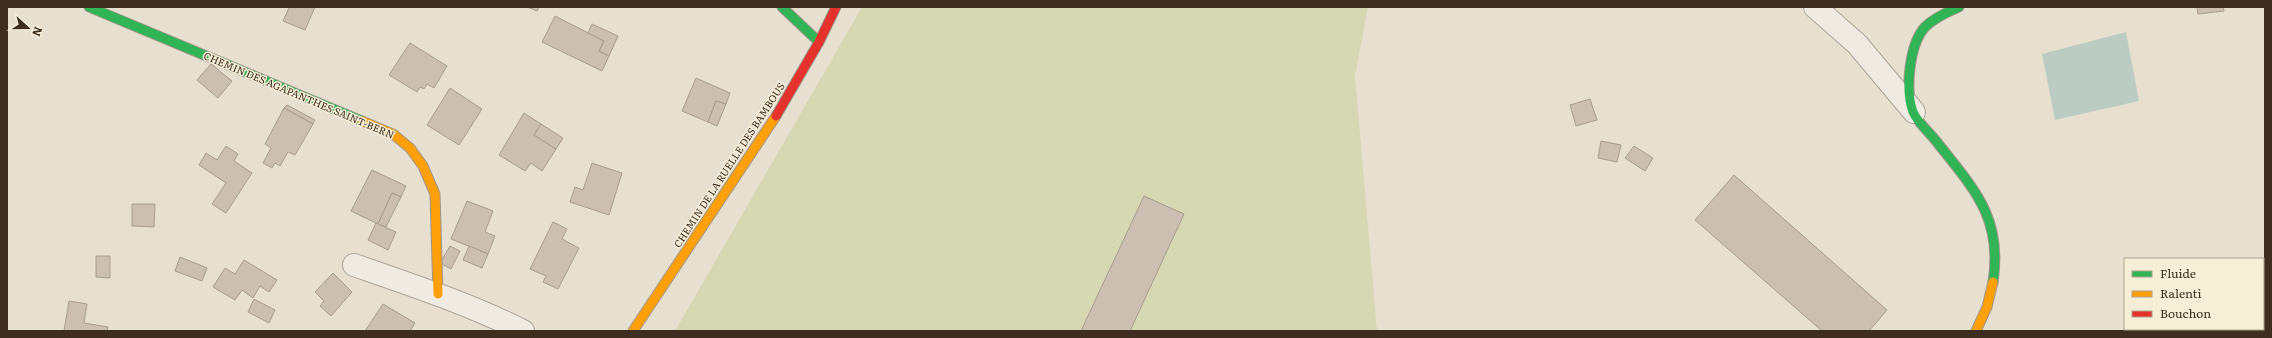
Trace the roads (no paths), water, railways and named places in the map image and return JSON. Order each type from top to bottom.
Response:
[{"type":"street","name":"CHEMIN DES AGAPANTHES SAINT-BERN","points":[[89,7],[393,134],[402,140],[423,166],[435,194],[438,294]]},
{"type":"street","points":[[782,7],[819,42]]},
{"type":"street","name":"CHEMIN DE LA RUELLE DES BAMBOUS","points":[[633,331],[782,107],[819,42],[836,7]]},
{"type":"street","points":[[1815,7],[1857,44],[1914,112],[1978,198],[1992,228],[1995,250],[1994,275],[1989,297],[1976,331]]},
{"type":"street","points":[[1914,112],[1909,82],[1912,57],[1920,33],[1933,18],[1959,7]]},
{"type":"street","points":[[354,265],[438,294],[490,315],[523,331]]}]
